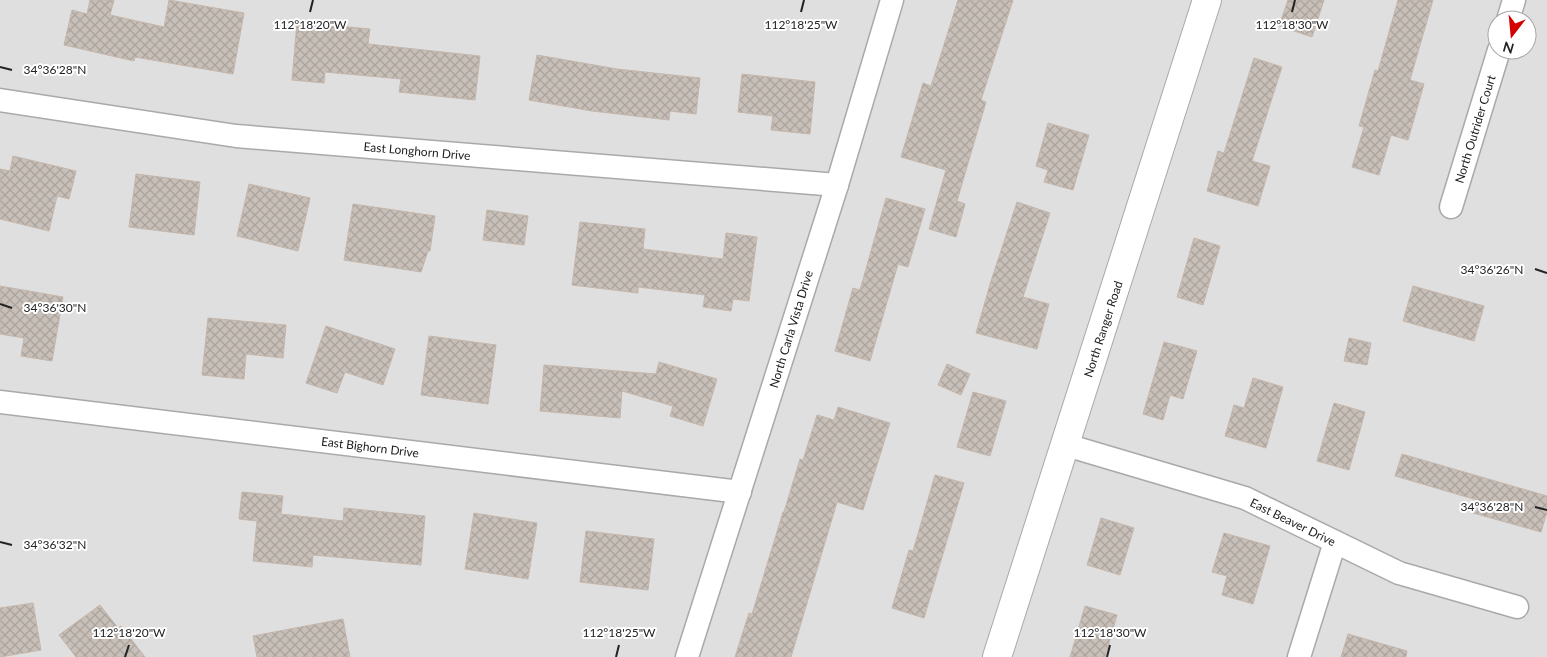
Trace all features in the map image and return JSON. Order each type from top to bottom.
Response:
[{"type":"street","name":"North Carla Vista Drive","points":[[687,657],[837,185],[892,0]]},
{"type":"street","name":"North Ranger Road","points":[[997,657],[1207,0]]},
{"type":"street","name":"North Outrider Court","points":[[1451,207],[1496,60]]},
{"type":"street","name":"East Longhorn Drive","points":[[0,100],[236,136],[837,185]]},
{"type":"street","name":"East Bighorn Drive","points":[[0,402],[740,492]]},
{"type":"street","name":"East Beaver Drive","points":[[1066,445],[1245,498],[1400,573],[1517,607]]},
{"type":"street","points":[[1299,657],[1335,542]]},
{"type":"shaded area","points":[[0,0],[1547,0],[1547,657],[0,657]]},
{"type":"building","points":[[90,0],[114,0],[110,15],[164,27],[169,0],[244,13],[233,74],[135,57],[134,61],[64,45],[72,10],[87,14]]},
{"type":"building","points":[[958,0],[1013,0],[981,100],[986,102],[957,201],[965,204],[956,237],[929,229],[946,170],[901,157],[923,83],[931,86]]},
{"type":"building","points":[[1288,0],[1324,0],[1312,37],[1279,26]]},
{"type":"building","points":[[1398,0],[1433,0],[1410,80],[1424,84],[1408,140],[1391,135],[1379,175],[1352,167],[1364,127],[1359,126],[1375,70],[1378,71]]},
{"type":"building","points":[[297,22],[370,29],[368,44],[480,56],[475,100],[399,92],[401,79],[325,72],[324,83],[292,80]]},
{"type":"building","points":[[537,55],[617,69],[700,78],[696,114],[670,111],[669,120],[592,111],[529,100]]},
{"type":"building","points":[[1254,58],[1282,67],[1252,161],[1270,166],[1258,206],[1207,191],[1218,151],[1224,153]]},
{"type":"building","points":[[742,74],[815,82],[810,134],[771,130],[773,116],[738,112]]},
{"type":"building","points":[[1048,123],[1089,135],[1073,190],[1044,182],[1048,170],[1036,166]]},
{"type":"building","points":[[13,156],[76,171],[69,199],[57,196],[49,231],[0,219],[0,169],[10,171]]},
{"type":"building","points":[[136,174],[200,182],[194,235],[129,227]]},
{"type":"building","points":[[249,184],[310,198],[298,251],[237,236]]},
{"type":"building","points":[[886,198],[925,209],[908,267],[898,264],[870,361],[835,351],[853,288],[860,290]]},
{"type":"building","points":[[1017,202],[1050,213],[1023,297],[1049,304],[1037,349],[976,333]]},
{"type":"building","points":[[353,204],[435,216],[430,251],[428,251],[421,272],[344,260]]},
{"type":"building","points":[[487,210],[528,216],[524,245],[483,240]]},
{"type":"building","points":[[580,222],[645,229],[643,249],[723,259],[726,233],[757,237],[749,301],[733,299],[731,311],[703,307],[705,295],[638,287],[638,293],[572,285]]},
{"type":"building","points":[[1194,238],[1220,246],[1203,305],[1177,297]]},
{"type":"building","points":[[0,286],[63,297],[52,361],[21,356],[24,338],[0,334]]},
{"type":"building","points":[[1413,286],[1484,306],[1474,341],[1403,321]]},
{"type":"building","points":[[208,318],[286,325],[283,358],[246,354],[244,379],[202,375]]},
{"type":"building","points":[[326,326],[395,349],[383,385],[345,372],[337,393],[306,383]]},
{"type":"building","points":[[429,336],[496,345],[488,404],[421,395]]},
{"type":"building","points":[[1349,338],[1371,343],[1367,365],[1344,361]]},
{"type":"building","points":[[1164,342],[1197,351],[1183,399],[1170,395],[1163,420],[1143,414]]},
{"type":"building","points":[[659,362],[717,379],[703,426],[670,416],[673,406],[622,391],[620,418],[540,411],[544,365],[656,374]]},
{"type":"building","points":[[947,364],[970,374],[961,395],[938,385]]},
{"type":"building","points":[[1253,378],[1283,387],[1266,448],[1225,436],[1234,405],[1244,408]]},
{"type":"building","points":[[973,392],[1006,401],[990,456],[957,447]]},
{"type":"building","points":[[1334,403],[1365,412],[1349,470],[1317,461]]},
{"type":"building","points":[[838,407],[890,423],[863,510],[837,502],[791,657],[735,657],[749,613],[752,614],[800,459],[803,460],[817,415],[834,420]]},
{"type":"building","points":[[1402,454],[1547,496],[1547,512],[1541,532],[1473,513],[1477,500],[1395,476]]},
{"type":"building","points":[[935,475],[964,483],[924,618],[892,608],[909,550],[913,551]]},
{"type":"building","points":[[242,492],[283,496],[281,514],[343,521],[344,508],[425,516],[421,565],[313,555],[312,567],[253,561],[257,521],[239,519]]},
{"type":"building","points":[[474,513],[537,523],[528,579],[465,569]]},
{"type":"building","points":[[1101,518],[1134,528],[1120,575],[1087,565]]},
{"type":"building","points":[[586,531],[654,539],[648,590],[580,582]]},
{"type":"building","points":[[1224,533],[1270,546],[1253,604],[1222,595],[1227,576],[1212,572]]},
{"type":"building","points":[[33,603],[41,650],[0,657],[0,608]]},
{"type":"building","points":[[100,605],[118,628],[121,626],[145,657],[76,657],[59,635]]},
{"type":"building","points":[[1085,606],[1117,615],[1105,657],[1070,657]]},
{"type":"building","points":[[343,619],[350,657],[257,657],[253,636]]},
{"type":"building","points":[[1348,634],[1407,651],[1406,657],[1341,657]]}]
